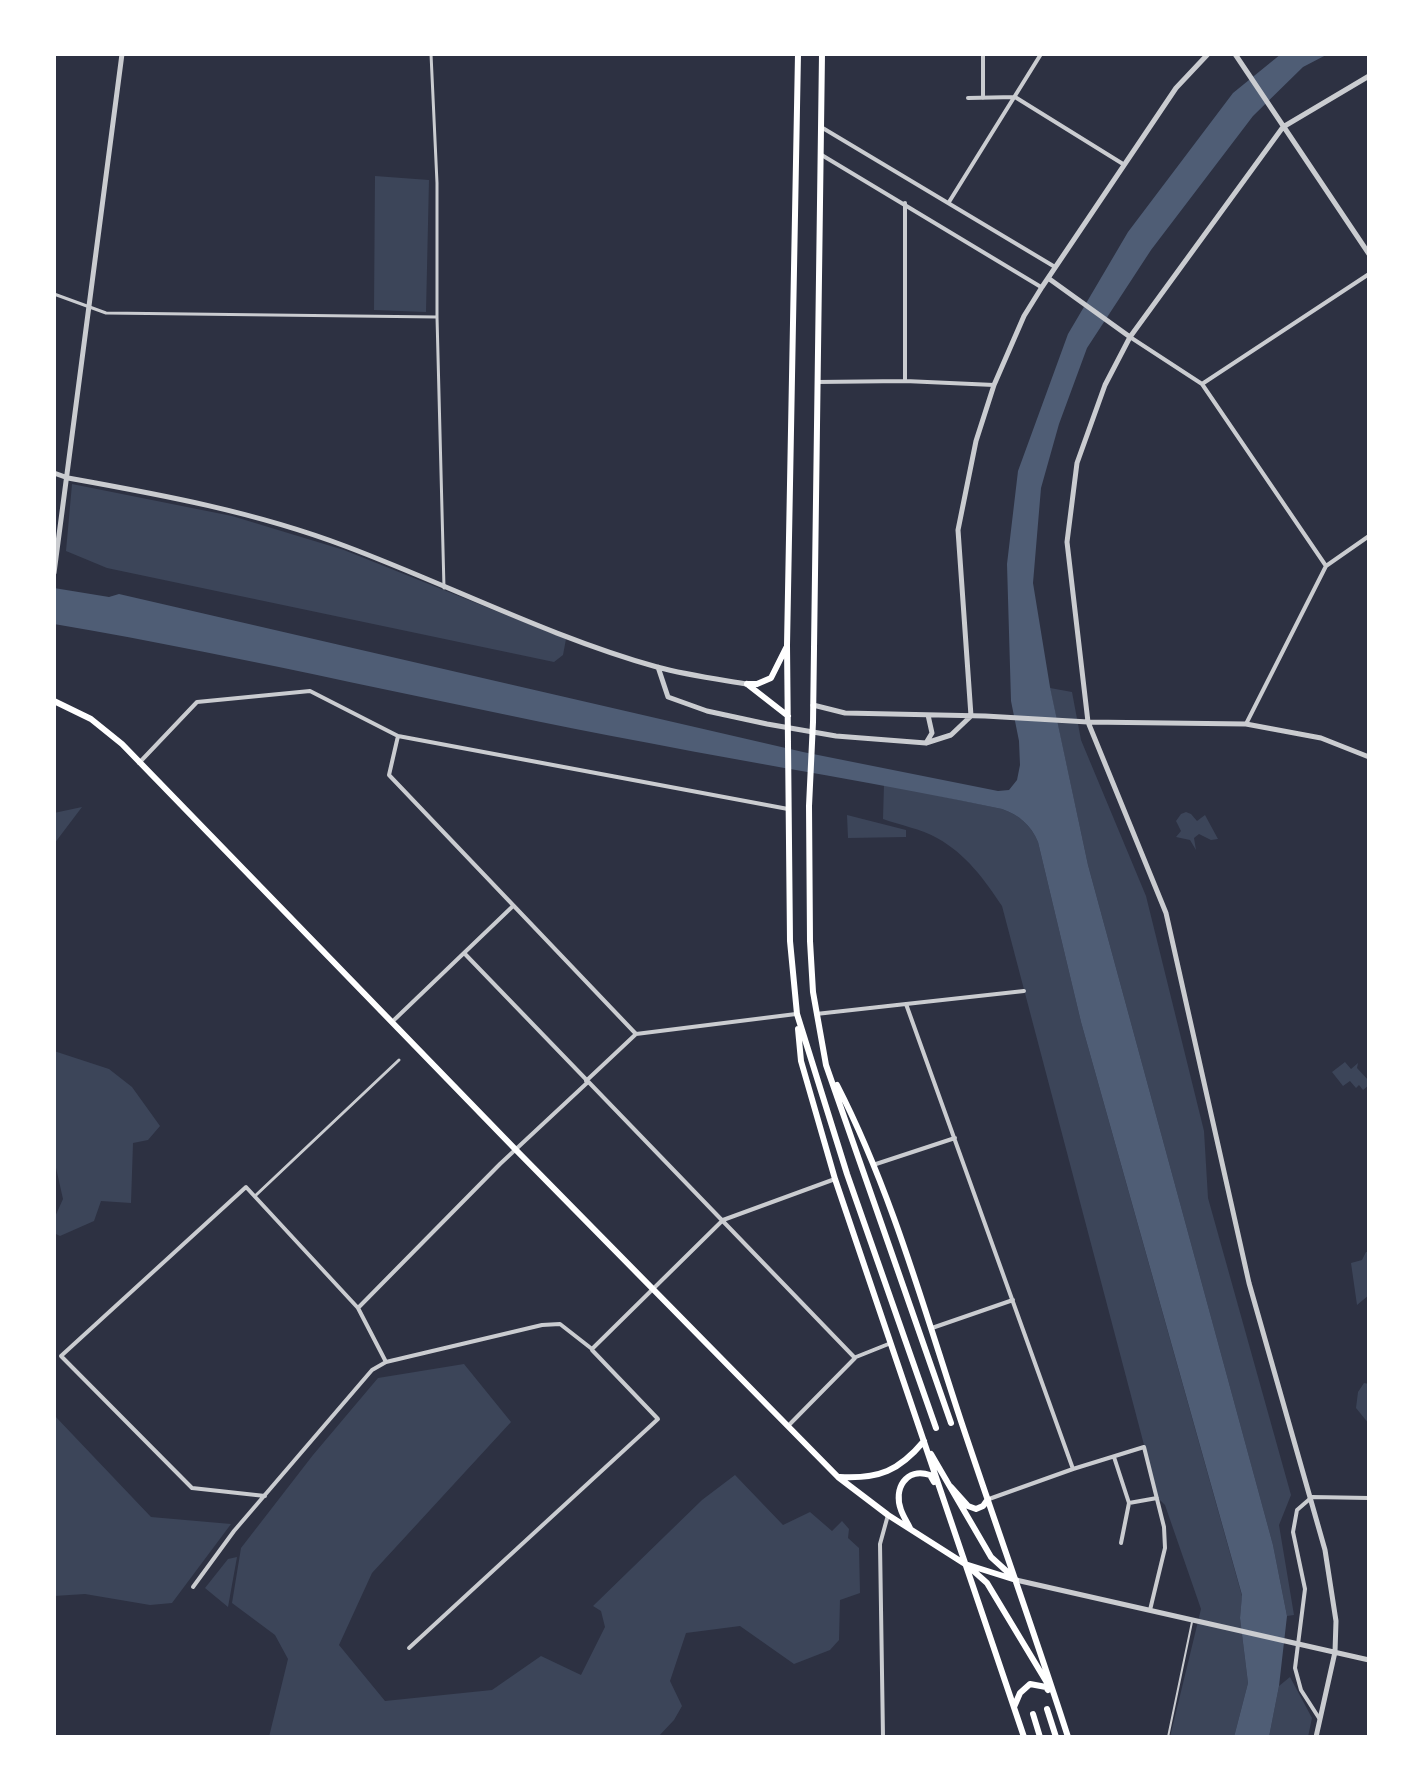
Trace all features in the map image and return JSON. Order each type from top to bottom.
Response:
[{"type":"main road","points":[[798,54],[787,645],[790,941],[801,1061],[835,1179],[1024,1737]]},
{"type":"main road","points":[[822,54],[813,722],[809,806],[810,941],[816,1014],[826,1065],[951,1423]]},
{"type":"main road","points":[[747,684],[757,684],[771,678],[787,645]]},
{"type":"main road","points":[[747,684],[788,717]]},
{"type":"main road","points":[[54,701],[91,719],[139,763],[838,1477],[888,1515],[965,1564],[987,1583],[1056,1699]]},
{"type":"main road","points":[[797,1014],[847,1174],[936,1428]]},
{"type":"main road","points":[[826,1065],[860,1130],[873,1165],[1068,1737]]},
{"type":"main road","points":[[838,1477],[865,1478],[891,1471],[913,1455],[924,1441]]},
{"type":"main road","points":[[924,1441],[991,1557],[1016,1580]]},
{"type":"main road","points":[[912,1531],[899,1507],[901,1484],[910,1474],[922,1472],[930,1475],[941,1492]]},
{"type":"main road","points":[[948,1485],[968,1506],[976,1509],[988,1499]]},
{"type":"main road","points":[[965,1564],[1016,1580]]},
{"type":"main road","points":[[1014,1707],[1020,1693],[1030,1684],[1046,1687],[1056,1699]]},
{"type":"main road","points":[[1047,1709],[1056,1737]]},
{"type":"main road","points":[[1033,1714],[1040,1737]]},
{"type":"street","points":[[54,573],[122,54]]},
{"type":"street","points":[[431,54],[437,183],[444,588]]},
{"type":"street","points":[[983,54],[983,98]]},
{"type":"street","points":[[949,202],[1041,54]]},
{"type":"street","points":[[971,716],[958,530],[976,441],[994,385],[1024,316],[1042,287],[1176,88],[1208,54]]},
{"type":"street","points":[[1235,54],[1369,254]]},
{"type":"street","points":[[1316,1737],[1335,1652],[1336,1621],[1325,1550],[1249,1283],[1166,913],[1088,722],[1067,542],[1077,463],[1105,385],[1130,337],[1283,127],[1369,76]]},
{"type":"street","points":[[968,98],[1015,97],[1123,164]]},
{"type":"street","points":[[821,127],[1055,267]]},
{"type":"street","points":[[820,154],[1042,287]]},
{"type":"street","points":[[905,203],[905,381]]},
{"type":"street","points":[[1202,384],[1369,274]]},
{"type":"street","points":[[1048,278],[1202,384],[1326,566]]},
{"type":"street","points":[[54,294],[106,313],[437,317]]},
{"type":"street","points":[[817,382],[905,381],[994,385]]},
{"type":"street","points":[[54,473],[197,501],[248,515],[345,546],[444,588],[658,667],[747,684]]},
{"type":"street","points":[[1246,724],[1326,566],[1369,536]]},
{"type":"street","points":[[658,667],[668,697],[707,711],[836,736],[926,743],[951,735],[971,716]]},
{"type":"street","points":[[139,763],[197,702],[310,691],[398,736],[788,809]]},
{"type":"street","points":[[813,705],[845,713],[1246,724],[1321,738],[1369,757]]},
{"type":"street","points":[[926,743],[932,733],[927,714]]},
{"type":"street","points":[[398,736],[389,775],[636,1034]]},
{"type":"street","points":[[393,1021],[513,906]]},
{"type":"street","points":[[465,954],[855,1358]]},
{"type":"street","points":[[816,1014],[1024,991]]},
{"type":"street","points":[[906,1004],[1073,1469]]},
{"type":"street","points":[[358,1308],[636,1034],[797,1014]]},
{"type":"street","points":[[255,1196],[399,1060]]},
{"type":"street","points":[[873,1165],[955,1138]]},
{"type":"street","points":[[592,1349],[723,1220],[835,1179]]},
{"type":"street","points":[[265,1496],[192,1488],[61,1356],[246,1187],[358,1308],[386,1362]]},
{"type":"street","points":[[931,1328],[1013,1300]]},
{"type":"street","points":[[193,1587],[234,1531],[372,1370],[386,1362],[542,1325],[560,1324],[592,1349],[658,1419],[409,1648]]},
{"type":"street","points":[[788,1426],[855,1358],[891,1343]]},
{"type":"street","points":[[988,1499],[1144,1447],[1158,1498],[1165,1548],[1150,1611]]},
{"type":"street","points":[[1114,1457],[1129,1503],[1121,1543]]},
{"type":"street","points":[[1320,1719],[1301,1690],[1295,1668],[1305,1589],[1293,1532],[1297,1510],[1312,1497],[1369,1498]]},
{"type":"street","points":[[1129,1503],[1158,1498]]},
{"type":"street","points":[[883,1737],[880,1544],[888,1515]]},
{"type":"street","points":[[1016,1580],[1369,1660]]},
{"type":"lane","points":[[1168,1737],[1193,1620]]},
{"type":"shaded area","points":[[1281,54],[1328,54],[1303,67],[1253,116],[1151,250],[1087,348],[1059,424],[1041,488],[1033,583],[1050,687],[1088,865],[1273,1545],[1287,1616],[1269,1737],[1234,1737],[1248,1683],[1240,1618],[1242,1595],[1081,1022],[1038,842],[1024,821],[1002,809],[958,800],[575,729],[54,624],[54,588],[109,597],[119,594],[803,752],[998,791],[1009,790],[1017,780],[1020,765],[1011,701],[1007,564],[1018,471],[1068,334],[1128,232],[1233,93]]},
{"type":"shaded area","points":[[375,176],[429,180],[426,312],[374,310]]},
{"type":"shaded area","points":[[72,484],[232,516],[344,550],[566,639],[563,655],[554,662],[107,568],[66,551]]},
{"type":"shaded area","points":[[1050,688],[1072,692],[1081,740],[1146,896],[1204,1131],[1208,1198],[1291,1495],[1279,1525],[1294,1615],[1287,1616],[1273,1545],[1088,865]]},
{"type":"shaded area","points":[[884,784],[1002,809],[1024,821],[1038,842],[1081,1022],[1242,1596],[1240,1618],[1248,1683],[1234,1737],[1170,1737],[1201,1609],[1165,1505],[1158,1498],[1002,906],[974,868],[947,844],[924,832],[883,819]]},
{"type":"shaded area","points":[[82,807],[54,844],[54,813]]},
{"type":"shaded area","points":[[1186,812],[1197,821],[1205,815],[1218,839],[1211,840],[1199,834],[1194,838],[1196,850],[1190,840],[1176,837],[1181,831],[1176,821]]},
{"type":"shaded area","points":[[847,815],[906,830],[906,837],[848,838]]},
{"type":"shaded area","points":[[54,1051],[109,1069],[132,1087],[160,1126],[148,1140],[133,1143],[131,1203],[101,1201],[94,1221],[60,1236],[54,1233],[54,1219],[63,1199],[54,1159]]},
{"type":"shaded area","points":[[1345,1062],[1351,1069],[1358,1063],[1357,1068],[1369,1081],[1363,1090],[1350,1081],[1343,1086],[1332,1072]]},
{"type":"shaded area","points":[[1369,1252],[1369,1295],[1357,1305],[1351,1263],[1362,1260]]},
{"type":"shaded area","points":[[464,1364],[511,1422],[372,1573],[339,1645],[385,1701],[492,1690],[541,1656],[581,1675],[605,1627],[601,1611],[593,1606],[702,1500],[735,1475],[783,1525],[810,1512],[832,1531],[842,1521],[849,1529],[848,1538],[859,1548],[860,1593],[840,1600],[839,1640],[830,1650],[794,1664],[740,1626],[686,1633],[670,1681],[682,1706],[658,1737],[269,1737],[288,1659],[275,1635],[232,1603],[241,1548],[378,1378]]},
{"type":"shaded area","points":[[1364,1383],[1369,1384],[1369,1424],[1356,1408],[1358,1392]]},
{"type":"shaded area","points":[[54,1415],[151,1517],[231,1524],[172,1603],[150,1605],[85,1594],[54,1596]]},
{"type":"shaded area","points":[[237,1557],[228,1607],[205,1588],[228,1559]]},
{"type":"shaded area","points":[[1290,1677],[1312,1718],[1308,1737],[1269,1737],[1279,1686]]}]
